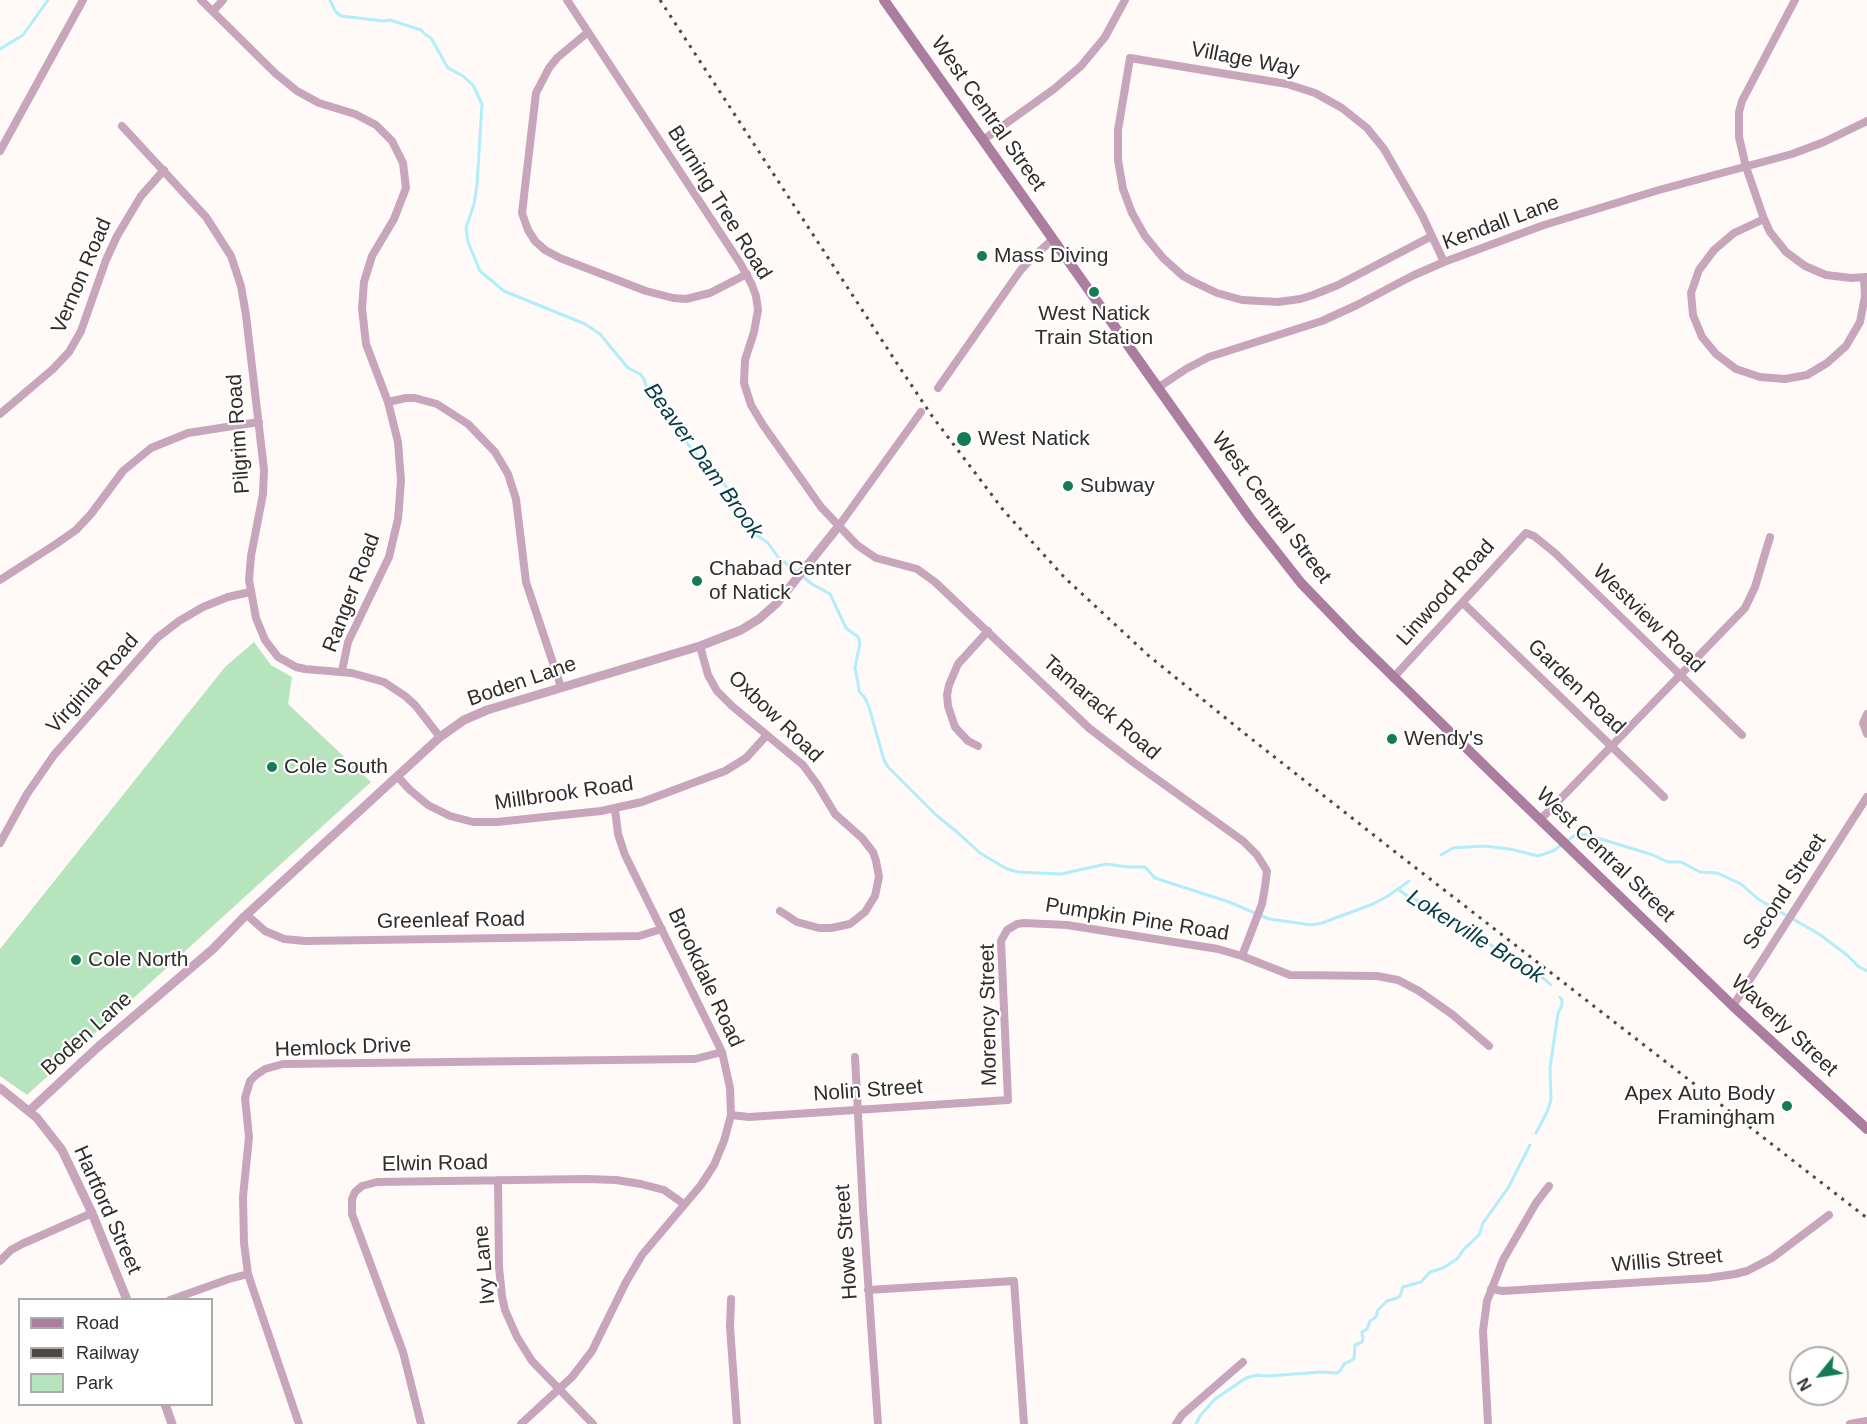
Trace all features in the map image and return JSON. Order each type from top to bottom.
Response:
[{"type":"main road","name":"West Central Street","points":[[884,0],[1279,556],[1317,601],[1393,678],[1701,976]]},
{"type":"main road","name":"Waverly Street","points":[[1701,976],[1867,1129]]},
{"type":"street","points":[[0,151],[83,0]]},
{"type":"street","name":"Ranger Road","points":[[201,0],[286,83],[318,103],[355,114],[384,131],[398,151],[403,163],[406,188],[394,219],[372,256],[362,296],[362,320],[366,344],[396,428],[400,454],[398,519],[389,557],[348,642],[342,671]]},
{"type":"street","points":[[213,11],[223,0]]},
{"type":"street","name":"Burning Tree Road","points":[[567,0],[747,274],[756,296],[758,309],[743,371],[746,395],[763,425],[821,507],[838,527]]},
{"type":"street","points":[[983,140],[1054,89],[1081,66],[1105,38],[1125,0]]},
{"type":"street","points":[[1764,219],[1734,233],[1714,250],[1699,270],[1691,293],[1693,315],[1702,337],[1716,354],[1736,369],[1760,377],[1785,379],[1807,375],[1827,363],[1846,346],[1860,322],[1866,296],[1865,278],[1826,275],[1794,260],[1778,243],[1764,219],[1746,167],[1739,137],[1739,112],[1742,101],[1795,0]]},
{"type":"street","points":[[588,32],[557,58],[536,93],[522,213],[535,241],[545,250],[560,258],[646,291],[673,298],[686,299],[710,293],[747,274]]},
{"type":"street","name":"Village Way","points":[[1432,236],[1338,285],[1300,299],[1278,302],[1242,300],[1217,293],[1194,282],[1168,262],[1145,237],[1132,213],[1124,189],[1118,160],[1118,130],[1130,58],[1287,84],[1315,93],[1342,108],[1366,128],[1384,149],[1432,236],[1444,262]]},
{"type":"street","name":"Kendall Lane","points":[[1159,387],[1209,357],[1322,321],[1444,262],[1544,225],[1808,148],[1867,121]]},
{"type":"street","name":"Pilgrim Road","points":[[122,126],[207,217],[224,243],[236,271],[246,315],[264,483],[251,556],[250,592],[256,618],[265,640],[278,657],[286,662],[305,669],[342,671],[372,678],[394,688],[415,705],[440,737]]},
{"type":"street","name":"Vernon Road","points":[[0,414],[54,369],[69,352],[81,331],[117,236],[141,196],[164,170]]},
{"type":"street","points":[[938,388],[1020,271],[1053,239]]},
{"type":"street","points":[[388,402],[415,398],[437,404],[468,424],[495,452],[508,474],[514,492],[519,512],[526,582],[561,687]]},
{"type":"street","name":"Boden Lane","points":[[29,1111],[98,1047],[213,949],[440,737],[476,714],[700,646],[750,625],[768,612],[805,570],[838,527],[921,412]]},
{"type":"street","points":[[0,580],[76,530],[123,471],[151,448],[189,433],[259,422]]},
{"type":"street","name":"Tamarack Road","points":[[838,527],[857,545],[876,558],[906,566],[926,575],[1096,733],[1250,848],[1267,871],[1262,904],[1242,956]]},
{"type":"street","name":"Linwood Road","points":[[1393,678],[1526,533]]},
{"type":"street","name":"Westview Road","points":[[1526,533],[1534,536],[1555,554],[1742,735]]},
{"type":"street","points":[[1540,820],[1745,608],[1755,587],[1770,537]]},
{"type":"street","name":"Virginia Road","points":[[0,843],[27,794],[54,754],[152,644],[191,613],[216,602],[250,592]]},
{"type":"street","name":"Garden Road","points":[[1463,603],[1665,797]]},
{"type":"street","points":[[978,746],[968,741],[955,727],[947,695],[958,664],[988,631]]},
{"type":"street","name":"Oxbow Road","points":[[700,646],[708,675],[717,691],[803,765],[835,814],[868,845],[876,861],[879,878],[875,896],[865,912],[850,924],[819,928],[807,926],[780,911]]},
{"type":"street","points":[[1867,714],[1863,723],[1867,734]]},
{"type":"street","name":"Millbrook Road","points":[[397,776],[428,806],[450,816],[473,822],[498,822],[615,809],[655,798],[725,771],[746,758],[767,735]]},
{"type":"street","name":"Second Street","points":[[1733,1006],[1867,797]]},
{"type":"street","name":"Brookdale Road","points":[[521,1424],[579,1369],[592,1351],[638,1262],[652,1241],[701,1185],[714,1165],[724,1141],[730,1115],[730,1088],[722,1052],[621,844],[615,809]]},
{"type":"street","name":"Greenleaf Road","points":[[247,915],[265,931],[284,939],[305,941],[639,936],[662,929]]},
{"type":"street","name":"Pumpkin Pine Road","points":[[1007,930],[1024,923],[1058,924],[1218,949],[1290,975],[1377,976],[1398,980],[1414,988],[1453,1015],[1489,1046]]},
{"type":"street","name":"Morency Street","points":[[1007,930],[1001,941],[1001,949],[1008,1100]]},
{"type":"street","name":"Hemlock Drive","points":[[299,1424],[248,1274],[242,1214],[249,1137],[245,1098],[250,1081],[265,1069],[283,1064],[695,1059],[722,1052]]},
{"type":"street","name":"Howe Street","points":[[855,1057],[878,1424]]},
{"type":"street","name":"Hartford Street","points":[[0,1088],[29,1111],[45,1127],[62,1150],[92,1213],[127,1298]]},
{"type":"street","name":"Nolin Street","points":[[730,1115],[749,1117],[1008,1100]]},
{"type":"street","name":"Elwin Road","points":[[421,1424],[404,1353],[352,1214],[352,1199],[355,1192],[362,1186],[377,1182],[586,1179],[628,1181],[664,1190],[684,1204]]},
{"type":"street","name":"Ivy Lane","points":[[498,1180],[499,1267],[505,1310],[523,1349],[558,1390],[593,1424]]},
{"type":"street","points":[[1488,1424],[1484,1315],[1491,1289],[1512,1243],[1549,1186]]},
{"type":"street","points":[[0,1261],[11,1250],[22,1244],[92,1213]]},
{"type":"street","name":"Willis Street","points":[[1491,1289],[1503,1291],[1708,1278],[1735,1274],[1772,1258],[1829,1215]]},
{"type":"street","points":[[173,1298],[248,1274]]},
{"type":"street","points":[[868,1290],[1014,1281],[1023,1424]]},
{"type":"street","points":[[731,1299],[730,1327],[737,1424]]},
{"type":"street","points":[[1176,1424],[1182,1415],[1243,1362]]},
{"type":"street","points":[[166,1406],[172,1424]]},
{"type":"street","points":[[1850,1424],[1867,1420]]},
{"type":"green space","points":[[254,642],[271,665],[292,677],[288,704],[371,782],[27,1095],[0,1076],[0,949],[225,667]]},
{"type":"waterway","points":[[0,49],[23,35],[48,0]]},
{"type":"waterway","name":"Beaver Dam Brook","points":[[330,0],[335,11],[341,16],[390,20],[421,30],[431,38],[448,68],[463,76],[473,85],[482,104],[477,185],[474,204],[466,228],[468,242],[480,271],[504,291],[585,324],[600,334],[628,368],[640,374],[644,379],[652,399],[695,453],[725,485],[755,534],[768,543],[778,557],[812,584],[830,594],[846,628],[858,637],[860,643],[855,668],[859,691],[869,707],[888,767],[936,815],[980,853],[1007,869],[1018,872],[1061,874],[1106,864],[1145,867],[1155,878],[1229,902],[1269,919],[1312,925],[1373,904],[1409,881]]},
{"type":"waterway","name":"Beaver Dam Brook","points":[[1567,841],[1574,836],[1588,835],[1653,855],[1668,862],[1681,862],[1700,872],[1717,873],[1741,884],[1758,899],[1819,934],[1867,971]]},
{"type":"waterway","name":"Beaver Dam Brook","points":[[1441,855],[1453,848],[1484,846],[1538,856],[1553,851],[1561,845]]},
{"type":"waterway","name":"Lokerville Brook","points":[[1398,889],[1410,898],[1444,913],[1460,928],[1482,937],[1551,985]]},
{"type":"waterway","name":"Lokerville Brook","points":[[1536,1133],[1551,1100],[1550,1068],[1558,1013],[1562,1005],[1560,997]]},
{"type":"waterway","name":"Lokerville Brook","points":[[1196,1424],[1215,1399],[1246,1378],[1257,1375],[1337,1373],[1340,1371],[1344,1364],[1354,1359],[1355,1345],[1362,1342],[1362,1332],[1367,1329],[1370,1321],[1376,1317],[1378,1310],[1387,1301],[1400,1296],[1403,1287],[1421,1282],[1430,1272],[1443,1268],[1457,1259],[1479,1235],[1483,1223],[1508,1188],[1530,1145]]},
{"type":"railway","points":[[660,0],[932,416],[1004,511],[1065,578],[1149,656],[1244,733],[1867,1218]]},
{"type":"place","name":"Mass Diving","points":[[982,256]]},
{"type":"place","name":"West Natick Train Station","points":[[1094,292]]},
{"type":"place","name":"West Natick","points":[[964,439]]},
{"type":"place","name":"Subway","points":[[1068,486]]},
{"type":"place","name":"Chabad Center of Natick","points":[[697,581]]},
{"type":"place","name":"Wendy's","points":[[1392,739]]},
{"type":"place","name":"Cole South","points":[[272,767]]},
{"type":"place","name":"Cole North","points":[[76,960]]},
{"type":"place","name":"Apex Auto Body Framingham","points":[[1787,1106]]}]
